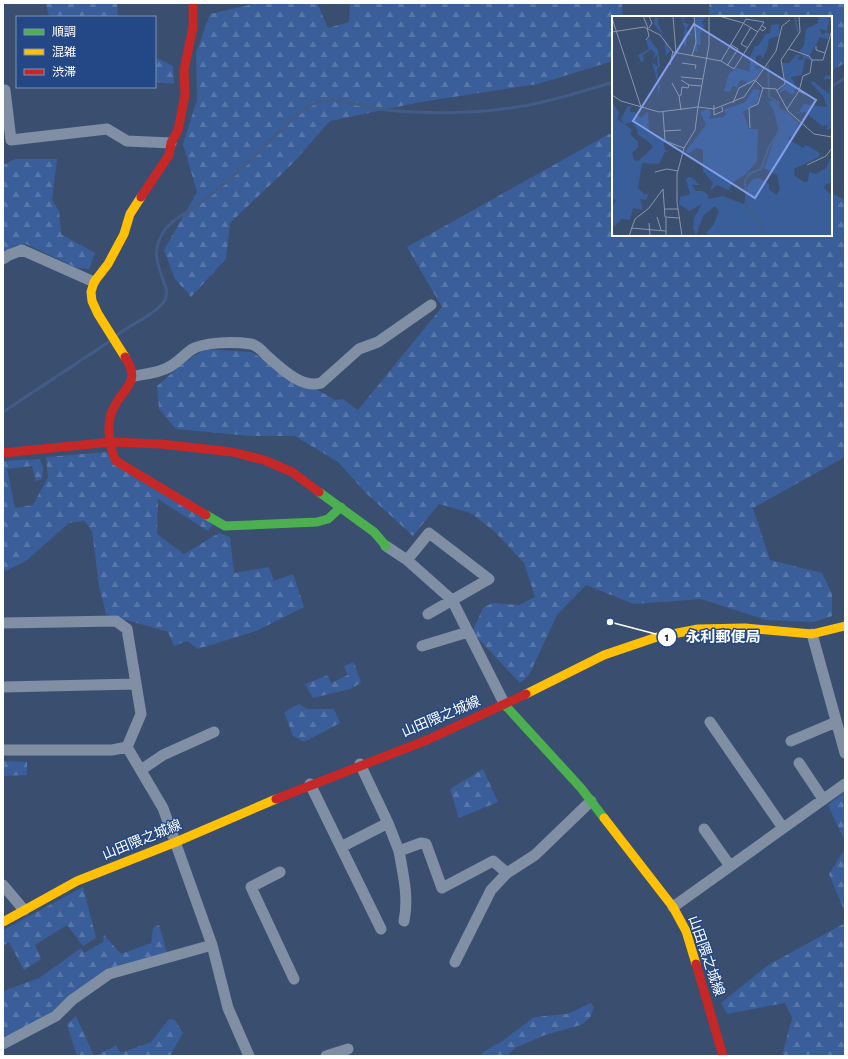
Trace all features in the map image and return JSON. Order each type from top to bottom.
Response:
[{"type":"street","points":[[193,3],[193,27],[184,70],[185,95],[178,130],[171,143],[169,155],[130,214],[124,234],[108,264],[94,282],[91,292],[92,301],[115,342],[132,367],[134,376],[130,386],[116,402],[111,412],[112,455],[116,461],[225,526],[317,522],[328,520],[341,507]]},
{"type":"street","points":[[5,90],[7,141],[107,129],[127,142],[171,143]]},
{"type":"street","points":[[3,259],[9,254],[22,250],[94,282]]},
{"type":"street","points":[[134,376],[160,371],[170,367],[192,349],[202,345],[217,343],[253,344],[284,370],[304,383],[313,385],[321,383],[359,349],[378,342],[431,305]]},
{"type":"street","points":[[3,453],[111,442],[161,444],[224,451],[264,460],[292,472],[374,532],[386,546],[407,560],[452,600],[505,705],[604,654],[657,637],[698,629],[745,628],[812,634],[844,629]]},
{"type":"street","points":[[407,560],[429,533],[489,579],[428,614]]},
{"type":"street","points":[[3,623],[116,621],[127,629],[141,714],[126,747]]},
{"type":"street","points":[[422,646],[468,632]]},
{"type":"street","points":[[812,634],[845,753]]},
{"type":"street","points":[[3,687],[135,684]]},
{"type":"street","name":"山田隈之城線","points":[[3,922],[77,881],[176,842],[310,784],[427,740],[505,705],[590,801],[673,907],[686,931],[723,1056]]},
{"type":"street","points":[[710,722],[783,828]]},
{"type":"street","points":[[791,741],[836,722]]},
{"type":"street","points":[[141,770],[163,755],[214,732]]},
{"type":"street","points":[[3,750],[112,750],[126,747]]},
{"type":"street","points":[[126,747],[164,808],[212,945],[228,1008],[247,1055]]},
{"type":"street","points":[[799,763],[823,799]]},
{"type":"street","points":[[360,764],[388,823],[399,851],[406,893],[406,910],[404,921]]},
{"type":"street","points":[[310,784],[381,929]]},
{"type":"street","points":[[673,907],[845,784]]},
{"type":"street","points":[[454,962],[491,890],[507,873],[535,855],[590,801]]},
{"type":"street","points":[[341,847],[388,823]]},
{"type":"street","points":[[704,829],[730,866]]},
{"type":"street","points":[[399,851],[421,843],[426,844],[442,888],[493,861],[507,873]]},
{"type":"street","points":[[280,872],[251,887],[294,979]]},
{"type":"street","points":[[3,885],[24,910]]},
{"type":"street","points":[[3,1044],[56,1016],[72,1000],[109,974],[212,945]]},
{"type":"street","points":[[326,1056],[348,1049]]},
{"type":"green space","points":[[46,3],[117,3],[118,16],[49,16]]},
{"type":"green space","points":[[257,3],[317,3],[328,28],[349,22],[350,3],[622,3],[623,16],[612,16],[612,61],[538,84],[421,102],[330,121],[292,164],[230,223],[226,259],[191,297],[175,279],[164,250],[197,192],[183,144],[197,100],[196,53],[210,14]]},
{"type":"green space","points":[[709,3],[845,3],[845,63],[832,70],[832,16],[709,16]]},
{"type":"green space","points":[[156,58],[173,66],[174,84],[156,82]]},
{"type":"green space","points":[[609,134],[612,135],[612,236],[832,236],[832,194],[845,200],[845,457],[753,508],[770,560],[822,573],[832,594],[832,616],[814,622],[766,620],[701,599],[634,604],[586,585],[557,615],[529,675],[520,683],[472,632],[483,608],[492,603],[519,605],[535,597],[524,563],[495,532],[471,513],[439,504],[413,536],[367,494],[338,462],[295,436],[250,436],[176,429],[159,409],[157,386],[181,365],[205,349],[251,352],[335,400],[343,399],[358,410],[442,307],[407,247]]},
{"type":"green space","points":[[15,159],[57,159],[52,200],[59,211],[61,234],[95,253],[89,269],[77,268],[26,244],[14,246],[3,254],[3,165]]},
{"type":"green space","points":[[106,452],[213,525],[208,531],[158,499],[157,534],[184,554],[219,533],[230,537],[234,573],[269,567],[274,581],[293,574],[304,607],[256,631],[198,649],[187,641],[174,646],[168,632],[106,614],[99,586],[92,531],[84,521],[69,523],[26,561],[3,572],[3,461],[40,459],[43,469],[42,479],[36,481],[32,466],[7,469],[15,508],[33,505],[48,477],[46,457]]},
{"type":"green space","points":[[354,662],[361,683],[350,689],[313,698],[305,684],[328,675],[331,683],[348,675],[344,666]]},
{"type":"green space","points":[[299,704],[307,709],[334,709],[340,723],[304,742],[293,736],[284,712]]},
{"type":"green space","points":[[3,761],[27,762],[27,775],[3,776]]},
{"type":"green space","points":[[483,769],[498,802],[459,818],[450,789]]},
{"type":"green space","points":[[845,791],[845,842],[828,805]]},
{"type":"green space","points":[[845,849],[845,912],[829,874]]},
{"type":"green space","points":[[83,887],[96,938],[83,946],[67,925],[35,945],[41,959],[24,970],[9,942],[3,946],[3,930]]},
{"type":"green space","points":[[845,923],[845,1056],[782,1056],[792,1018],[785,1003],[727,1014],[721,1003],[768,965]]},
{"type":"green space","points":[[159,925],[167,952],[106,970],[53,1013],[3,1039],[3,991],[39,978],[81,948],[84,953],[103,942],[104,935],[121,954],[151,943],[153,928]]},
{"type":"green space","points":[[591,1003],[594,1008],[590,1018],[581,1025],[545,1035],[515,1048],[507,1056],[481,1056],[483,1052],[504,1040],[534,1017],[567,1014]]},
{"type":"green space","points":[[76,1016],[94,1056],[77,1056],[67,1024]]},
{"type":"green space","points":[[169,1019],[175,1020],[183,1033],[170,1056],[94,1056],[116,1046],[121,1053],[151,1042]]},
{"type":"waterway","points":[[832,86],[845,78]]},
{"type":"waterway","points":[[116,336],[153,312],[163,303],[166,296],[166,289],[158,263],[157,253],[158,243],[167,227],[223,185],[248,163],[289,122],[317,102],[332,100],[386,110],[419,112],[452,113],[485,111],[542,102],[612,82]]},
{"type":"waterway","points":[[3,412],[110,341]]},
{"type":"traffic: fast","points":[[319,492],[374,532],[386,546]]},
{"type":"traffic: fast","points":[[206,515],[225,526],[317,522],[328,519],[341,507]]},
{"type":"traffic: fast","points":[[505,705],[581,788],[604,818]]},
{"type":"traffic: slow","points":[[125,357],[98,314],[92,301],[91,292],[94,282],[108,264],[124,234],[130,214],[141,197]]},
{"type":"traffic: slow","points":[[526,694],[604,655],[657,637],[698,629],[745,628],[812,634],[845,626]]},
{"type":"traffic: slow","points":[[3,922],[77,881],[176,842],[276,799]]},
{"type":"traffic: slow","points":[[604,818],[673,907],[686,931],[696,964]]},
{"type":"traffic: jam","points":[[141,197],[169,155],[171,143],[178,130],[185,95],[184,70],[193,27],[193,3]]},
{"type":"traffic: jam","points":[[125,357],[132,373],[131,379],[113,409],[109,428],[110,442],[116,461],[206,515]]},
{"type":"traffic: jam","points":[[3,453],[111,442],[161,444],[232,452],[264,460],[292,472],[319,492]]},
{"type":"traffic: jam","points":[[276,799],[427,740],[526,694]]},
{"type":"traffic: jam","points":[[696,964],[723,1056]]},
{"type":"place","name":"永利郵便局","points":[[610,622]]}]
